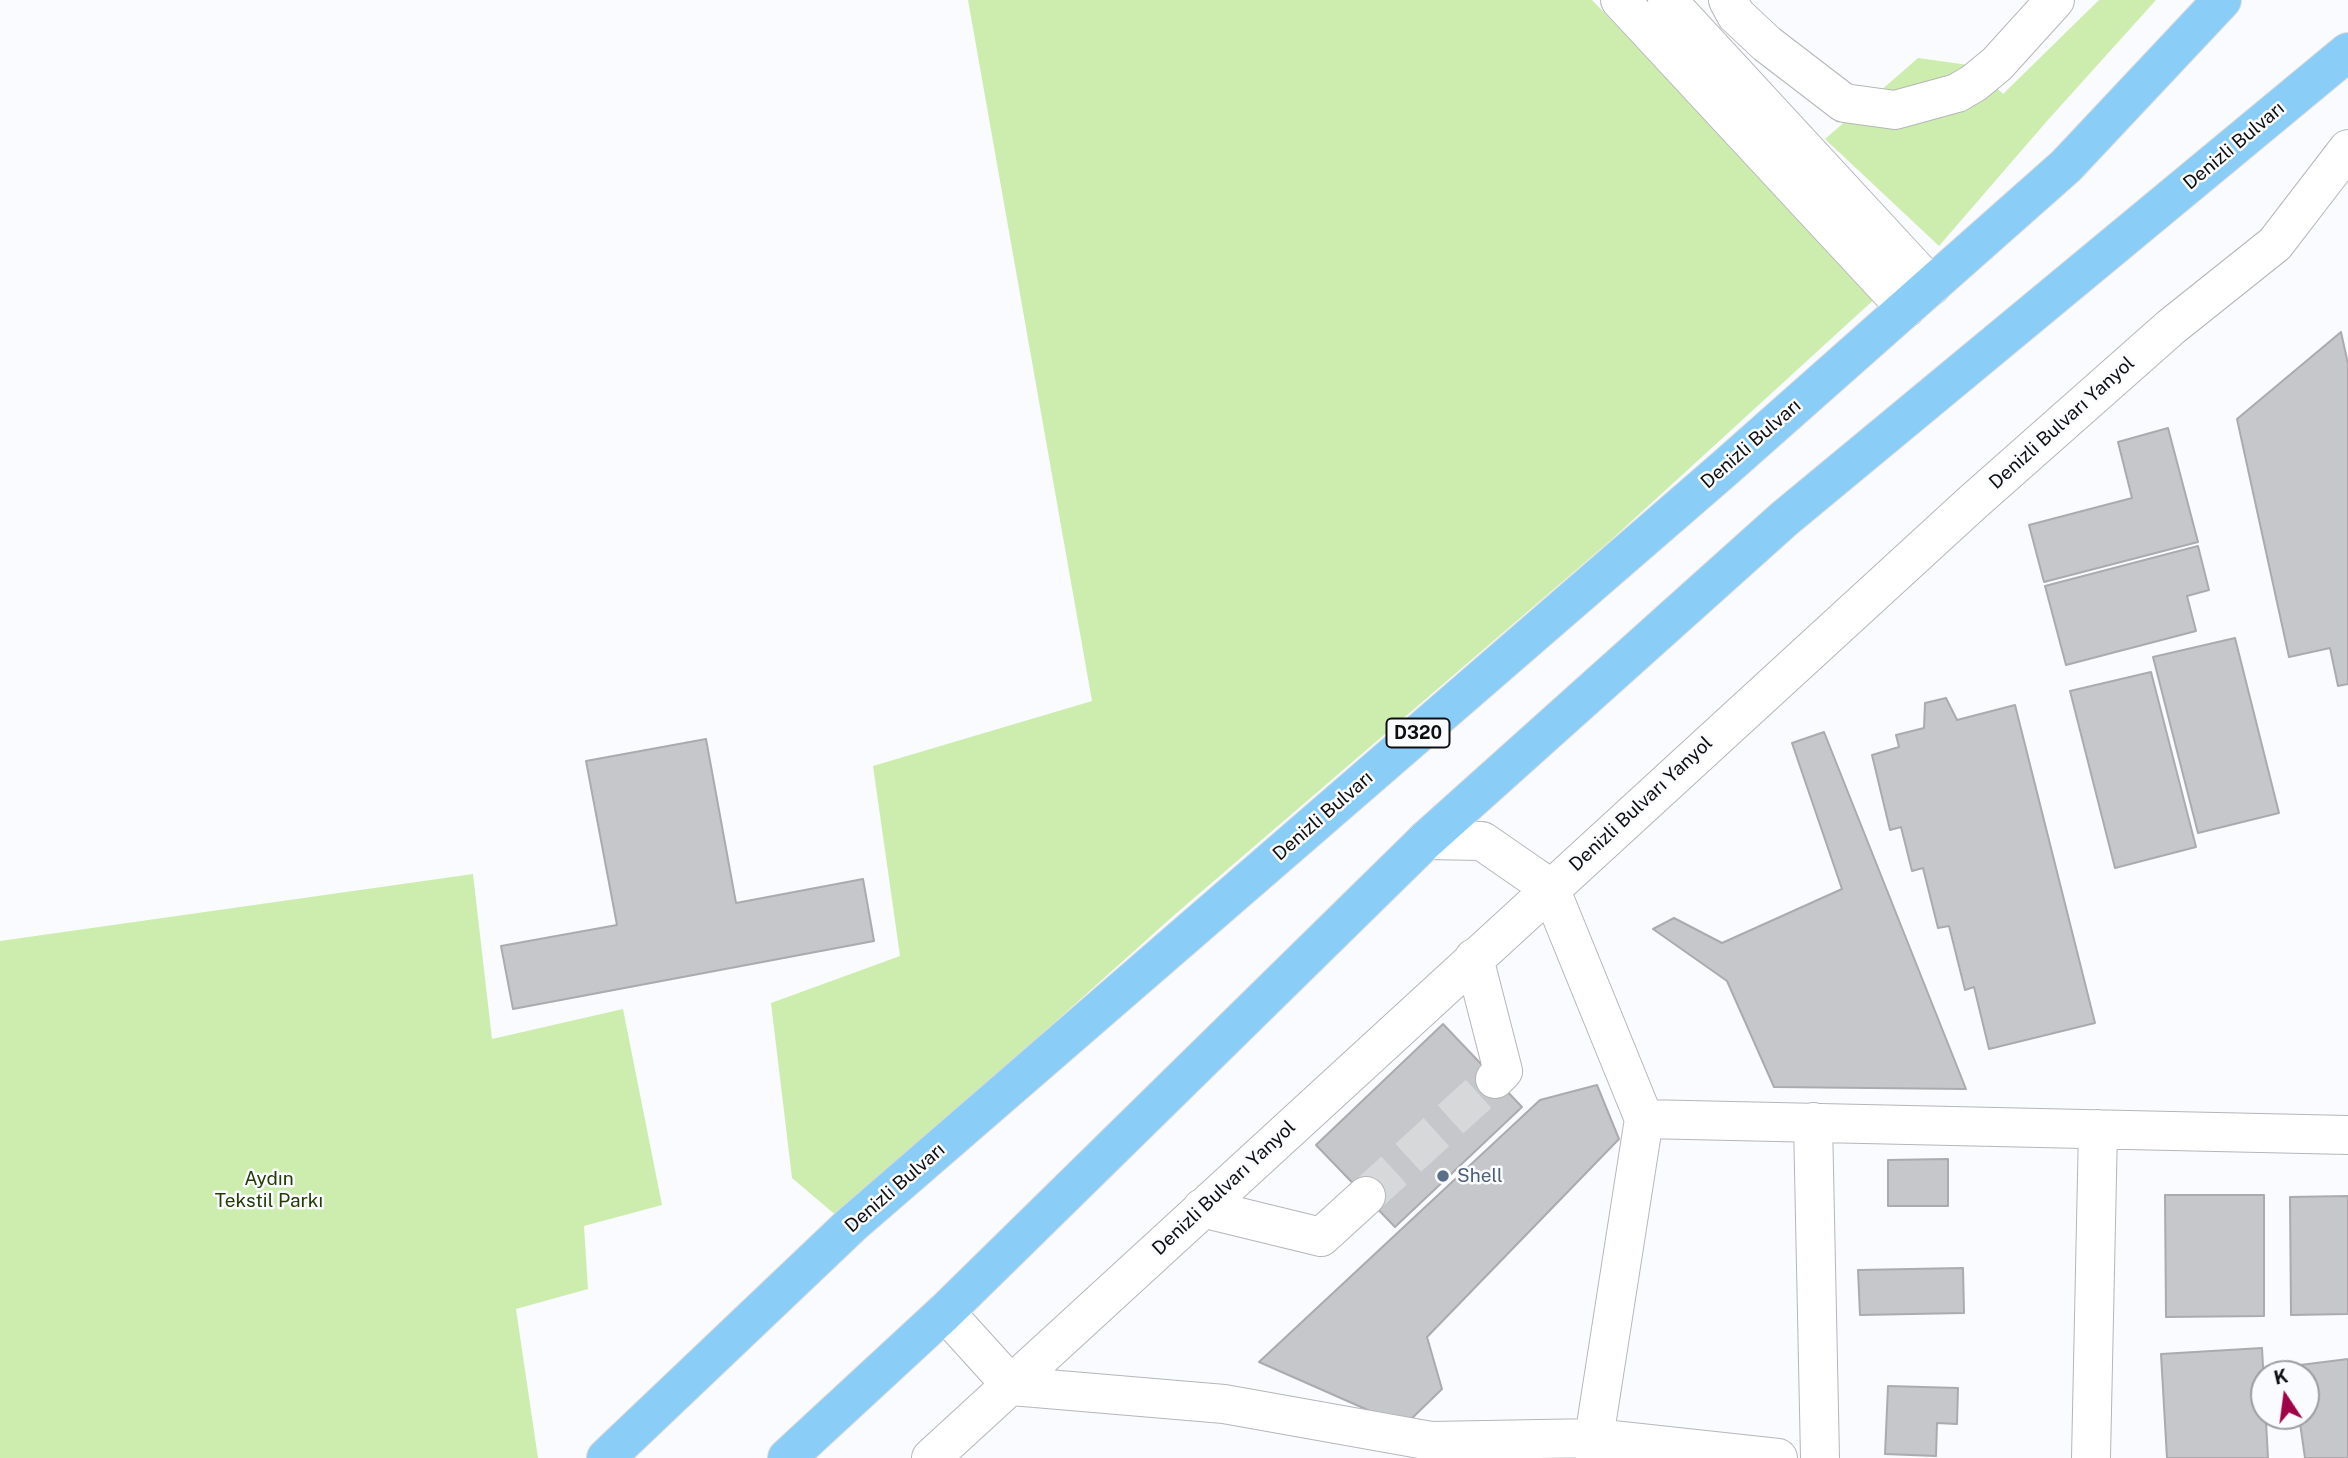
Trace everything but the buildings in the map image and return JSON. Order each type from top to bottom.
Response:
[{"type":"highway","name":"Denizli Bulvarı","points":[[606,1458],[851,1225],[1919,297],[2066,166],[2222,0]]},
{"type":"highway","name":"Denizli Bulvarı","points":[[787,1458],[945,1312],[1426,840],[1784,519],[2348,52]]},
{"type":"street","points":[[1620,0],[1919,297]]},
{"type":"street","points":[[1667,0],[1919,297]]},
{"type":"street","points":[[1728,0],[1736,15],[1767,44],[1844,103],[1895,110],[1957,93],[1974,83],[1997,64],[2055,0]]},
{"type":"street","name":"Denizli Bulvarı Yanyol","points":[[931,1458],[1550,888],[2081,406],[2171,327],[2275,244],[2348,149]]},
{"type":"street","points":[[1426,840],[1482,841],[1550,888],[1644,1119],[1594,1448]]},
{"type":"street","points":[[1474,958],[1503,1071],[1494,1079]]},
{"type":"street","points":[[1644,1119],[2348,1135]]},
{"type":"street","points":[[1812,1122],[1820,1458]]},
{"type":"street","points":[[2091,1458],[2098,1129]]},
{"type":"street","points":[[1202,1208],[1321,1237],[1366,1196]]},
{"type":"street","points":[[945,1312],[1012,1385],[1224,1405],[1424,1450],[1594,1448],[1778,1458]]},
{"type":"green space","points":[[968,0],[1592,0],[1879,295],[1611,540],[1172,917],[838,1217],[792,1178],[771,1003],[900,956],[873,766],[1092,701]]},
{"type":"green space","points":[[2099,0],[2156,0],[1939,246],[1825,139],[1918,58],[1976,66],[2003,94]]},
{"type":"green space","name":"Aydın Tekstil Parkı","points":[[473,874],[492,1039],[623,1009],[662,1205],[584,1226],[588,1289],[516,1309],[538,1458],[0,1458],[0,941]]},
{"type":"tunnel","points":[[1366,1196],[1495,1079]]},
{"type":"place","name":"Shell","points":[[1443,1176]]}]
